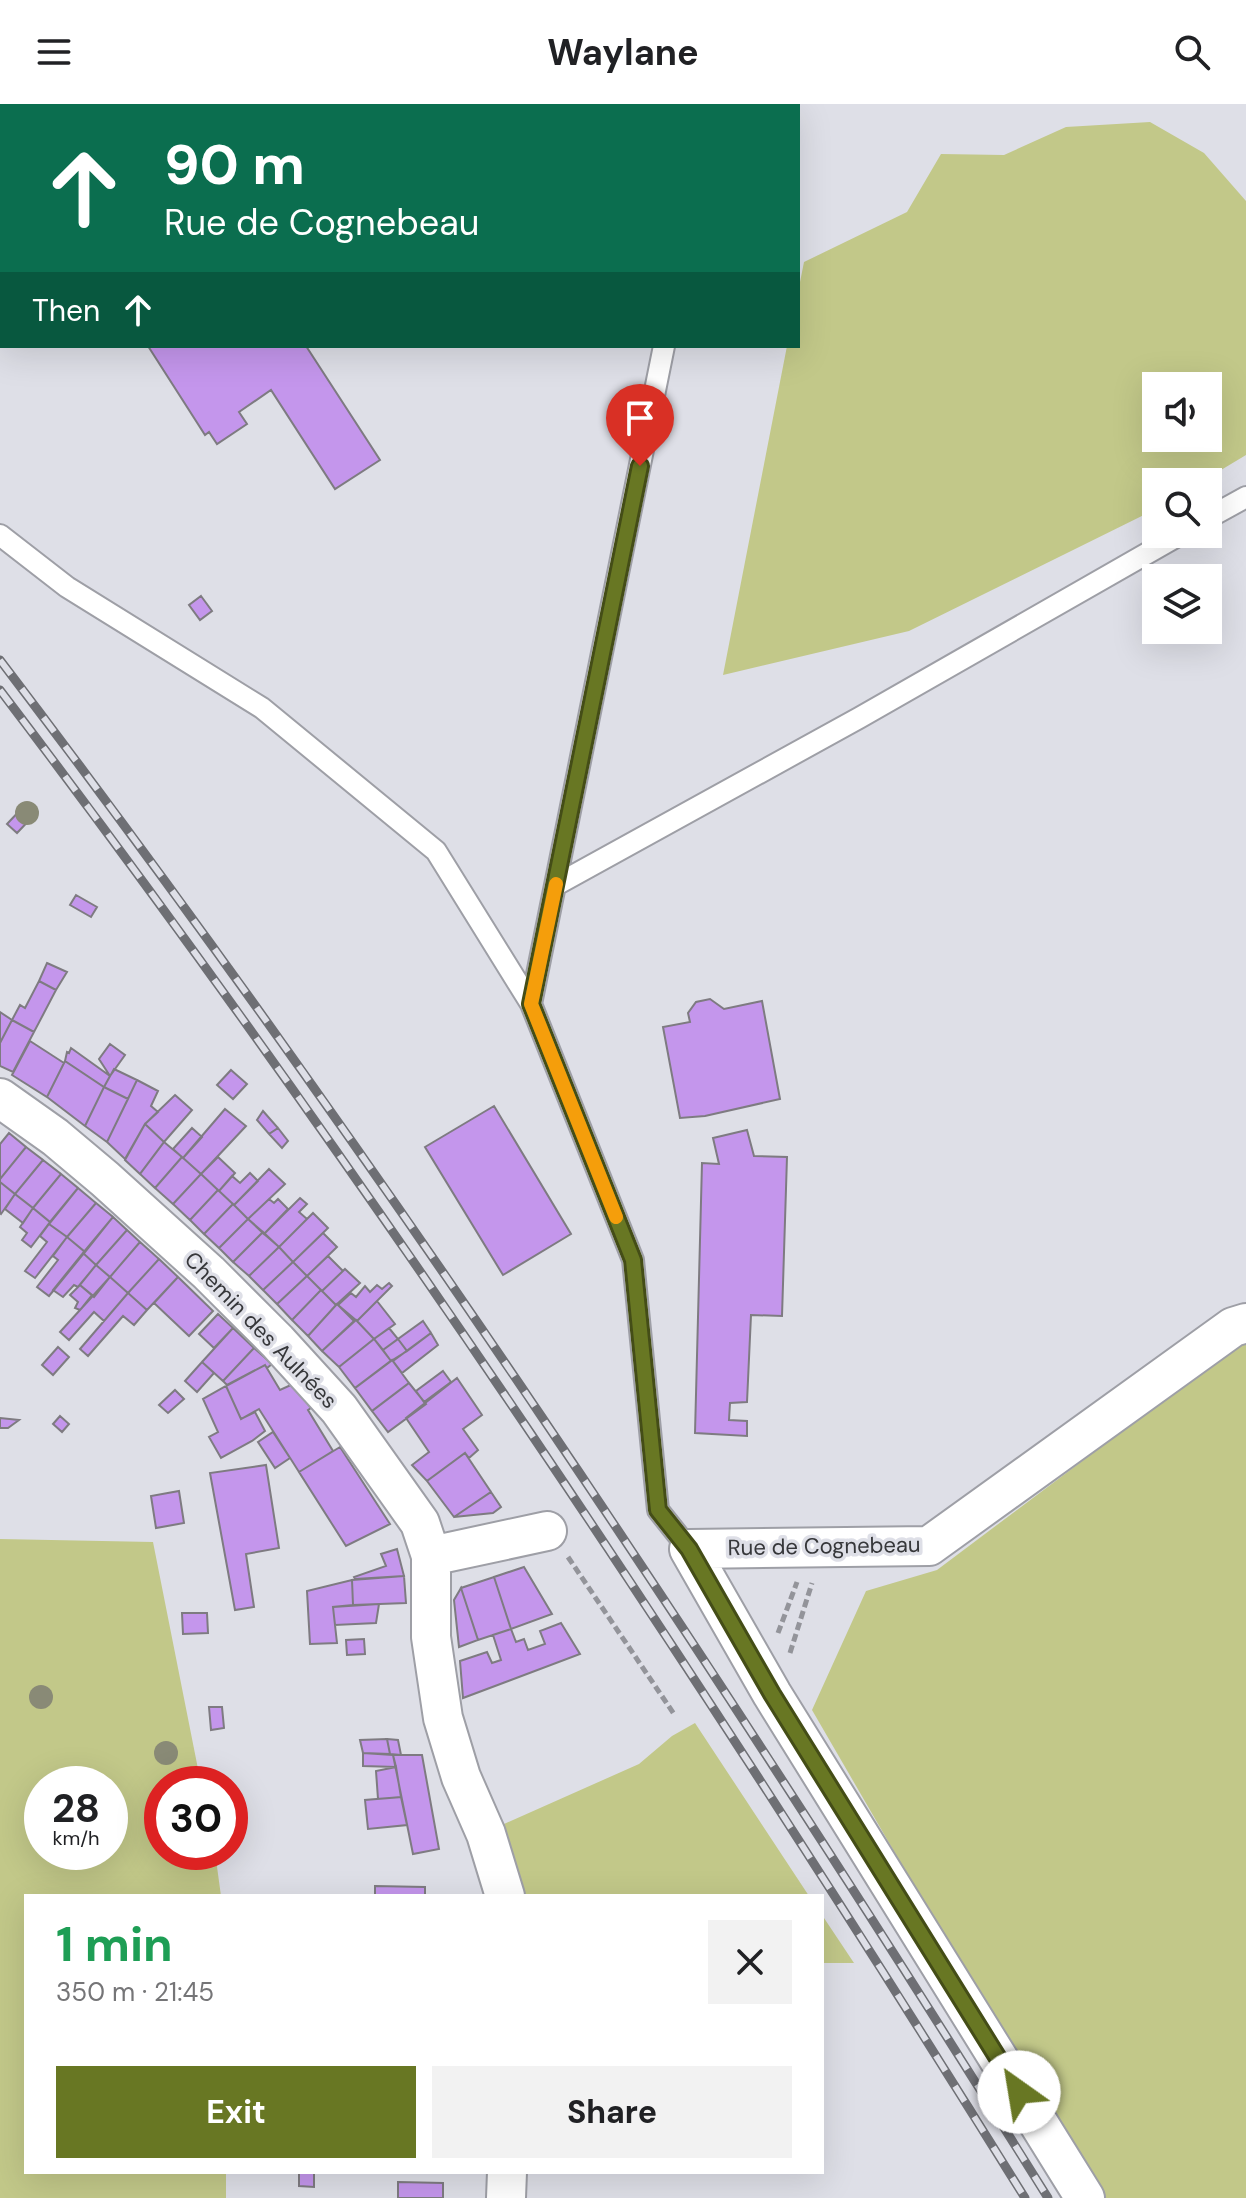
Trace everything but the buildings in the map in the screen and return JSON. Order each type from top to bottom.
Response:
[{"type":"street","name":"Chemin des Aulnées","points":[[0,1098],[55,1137],[105,1179],[209,1273],[277,1341],[339,1409],[420,1523],[431,1556],[431,1637],[443,1718],[461,1777],[486,1834],[504,1894]]},
{"type":"street","name":"Rue de Cognebeau","points":[[1085,2198],[772,1694],[689,1549],[929,1546],[1233,1327],[1246,1323]]},
{"type":"street","points":[[431,1556],[547,1531]]},
{"type":"street","points":[[506,2198],[507,2174]]},
{"type":"lane","points":[[531,1004],[664,348]]},
{"type":"lane","points":[[1222,510],[1246,497]]},
{"type":"lane","points":[[0,535],[67,587],[262,708],[436,851],[531,1004],[633,1260],[658,1510],[689,1549]]},
{"type":"lane","points":[[556,885],[859,718],[1156,548]]},
{"type":"path","points":[[547,1531],[585,1579],[674,1714]]},
{"type":"path","points":[[772,1694],[782,1678],[813,1583],[798,1579],[778,1635]]},
{"type":"green space","points":[[1150,122],[1204,153],[1246,201],[1246,455],[1222,469],[1142,468],[1142,516],[909,631],[723,675],[787,348],[800,348],[800,282],[804,262],[907,212],[941,154],[1004,155],[1066,127]]},
{"type":"green space","points":[[1246,1338],[1246,2198],[1095,2198],[812,1710],[866,1591],[937,1570]]},
{"type":"green space","points":[[0,1539],[153,1542],[197,1766],[144,1766],[144,1870],[217,1870],[221,1894],[24,1894],[24,2174],[226,2174],[226,2198],[0,2198]]},
{"type":"green space","points":[[695,1723],[808,1894],[520,1894],[504,1824],[639,1764],[672,1736]]},
{"type":"green space","points":[[824,1918],[854,1963],[824,1963]]},
{"type":"railway","points":[[0,660],[276,1035],[542,1417],[798,1805],[1048,2198]]},
{"type":"railway","points":[[0,690],[270,1058],[530,1432],[781,1813],[1025,2198]]},
{"type":"slow traffic","points":[[556,884],[531,1004],[616,1217]]},
{"type":"route","points":[[640,466],[531,1004],[633,1260],[658,1510],[689,1549],[772,1694],[1019,2092]]}]
